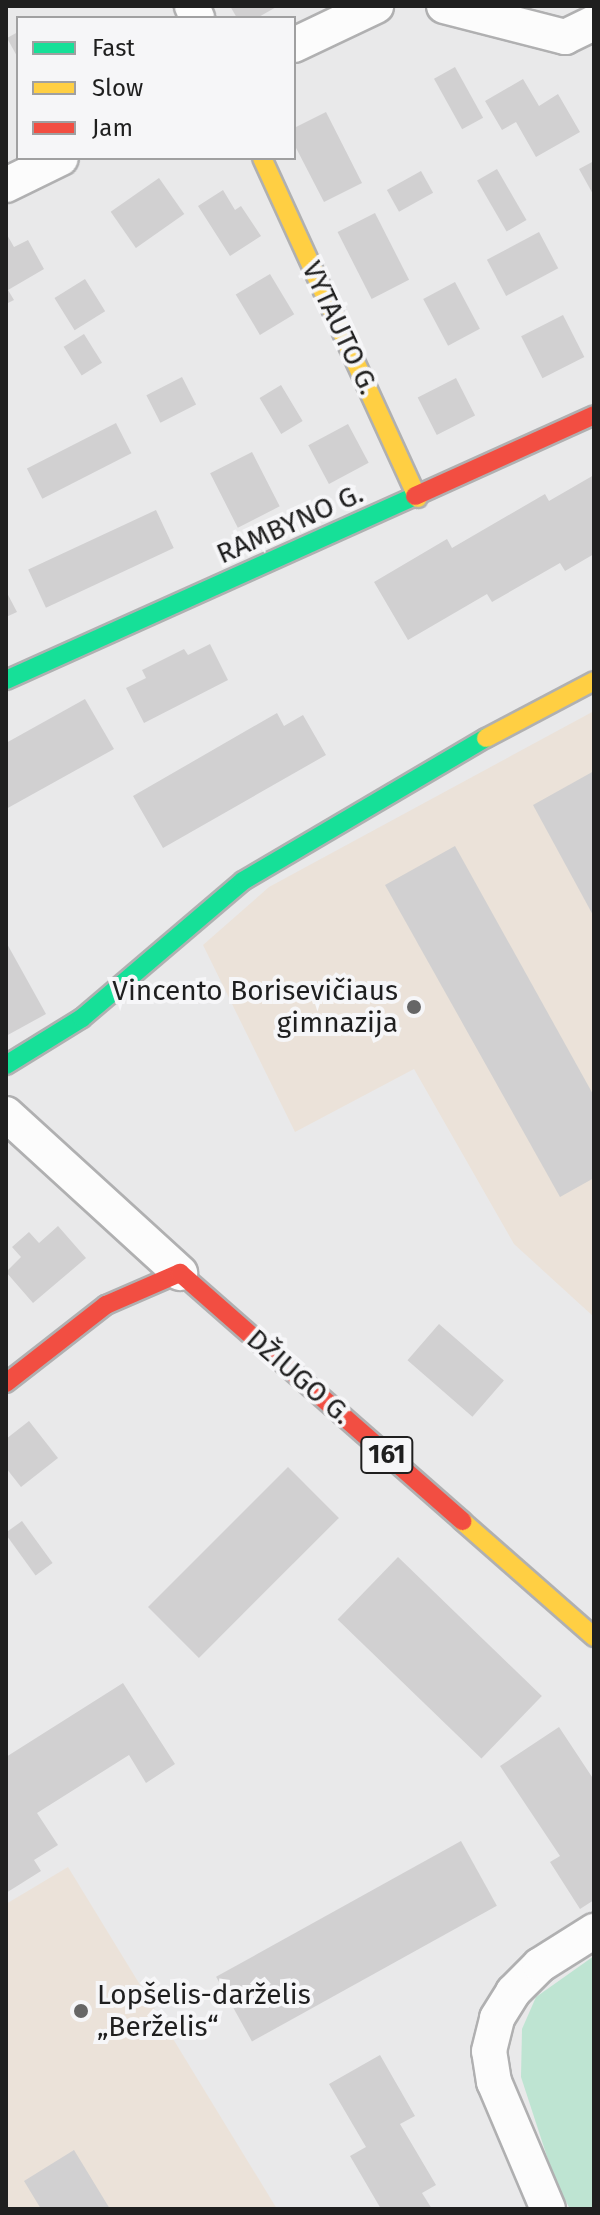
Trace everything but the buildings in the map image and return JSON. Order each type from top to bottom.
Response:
[{"type":"street","points":[[296,44],[376,6]]},
{"type":"street","points":[[444,6],[565,37],[594,23]]},
{"type":"street","points":[[6,185],[57,160]]},
{"type":"street","name":"VYTAUTO G.","points":[[263,160],[418,498]]},
{"type":"street","name":"RAMBYNO G.","points":[[6,680],[418,498],[594,415]]},
{"type":"street","points":[[6,1065],[82,1018],[243,881],[449,758],[594,681]]},
{"type":"street","name":"DŽIUGO G.","points":[[6,1114],[180,1273],[594,1637]]},
{"type":"street","points":[[6,1383],[106,1305],[180,1273]]},
{"type":"street","points":[[548,2209],[494,2082],[489,2051],[497,2018],[513,1992],[540,1965],[594,1931]]},
{"type":"shaded area","name":"Vincento Borisevičiaus gimnazija","points":[[594,711],[594,1317],[514,1244],[414,1069],[295,1132],[203,945],[269,887]]},
{"type":"shaded area","name":"Lopšelis-darželis „Berželis“","points":[[68,1867],[277,2209],[6,2209],[6,1904]]},
{"type":"green space","points":[[594,1956],[594,2209],[570,2209],[555,2181],[521,2077],[522,2029],[536,1997]]},
{"type":"traffic: fast","points":[[6,680],[415,496]]},
{"type":"traffic: fast","points":[[6,1065],[82,1018],[243,881],[486,738]]},
{"type":"traffic: slow","points":[[263,160],[418,498]]},
{"type":"traffic: slow","points":[[486,738],[594,681]]},
{"type":"traffic: slow","points":[[462,1521],[594,1637]]},
{"type":"traffic: jam","points":[[415,496],[594,415]]},
{"type":"traffic: jam","points":[[6,1383],[106,1305],[180,1273],[462,1521]]},
{"type":"place","name":"Vincento Borisevičiaus gimnazija","points":[[414,1007]]},
{"type":"place","name":"Lopšelis-darželis „Berželis“","points":[[81,2011]]}]
